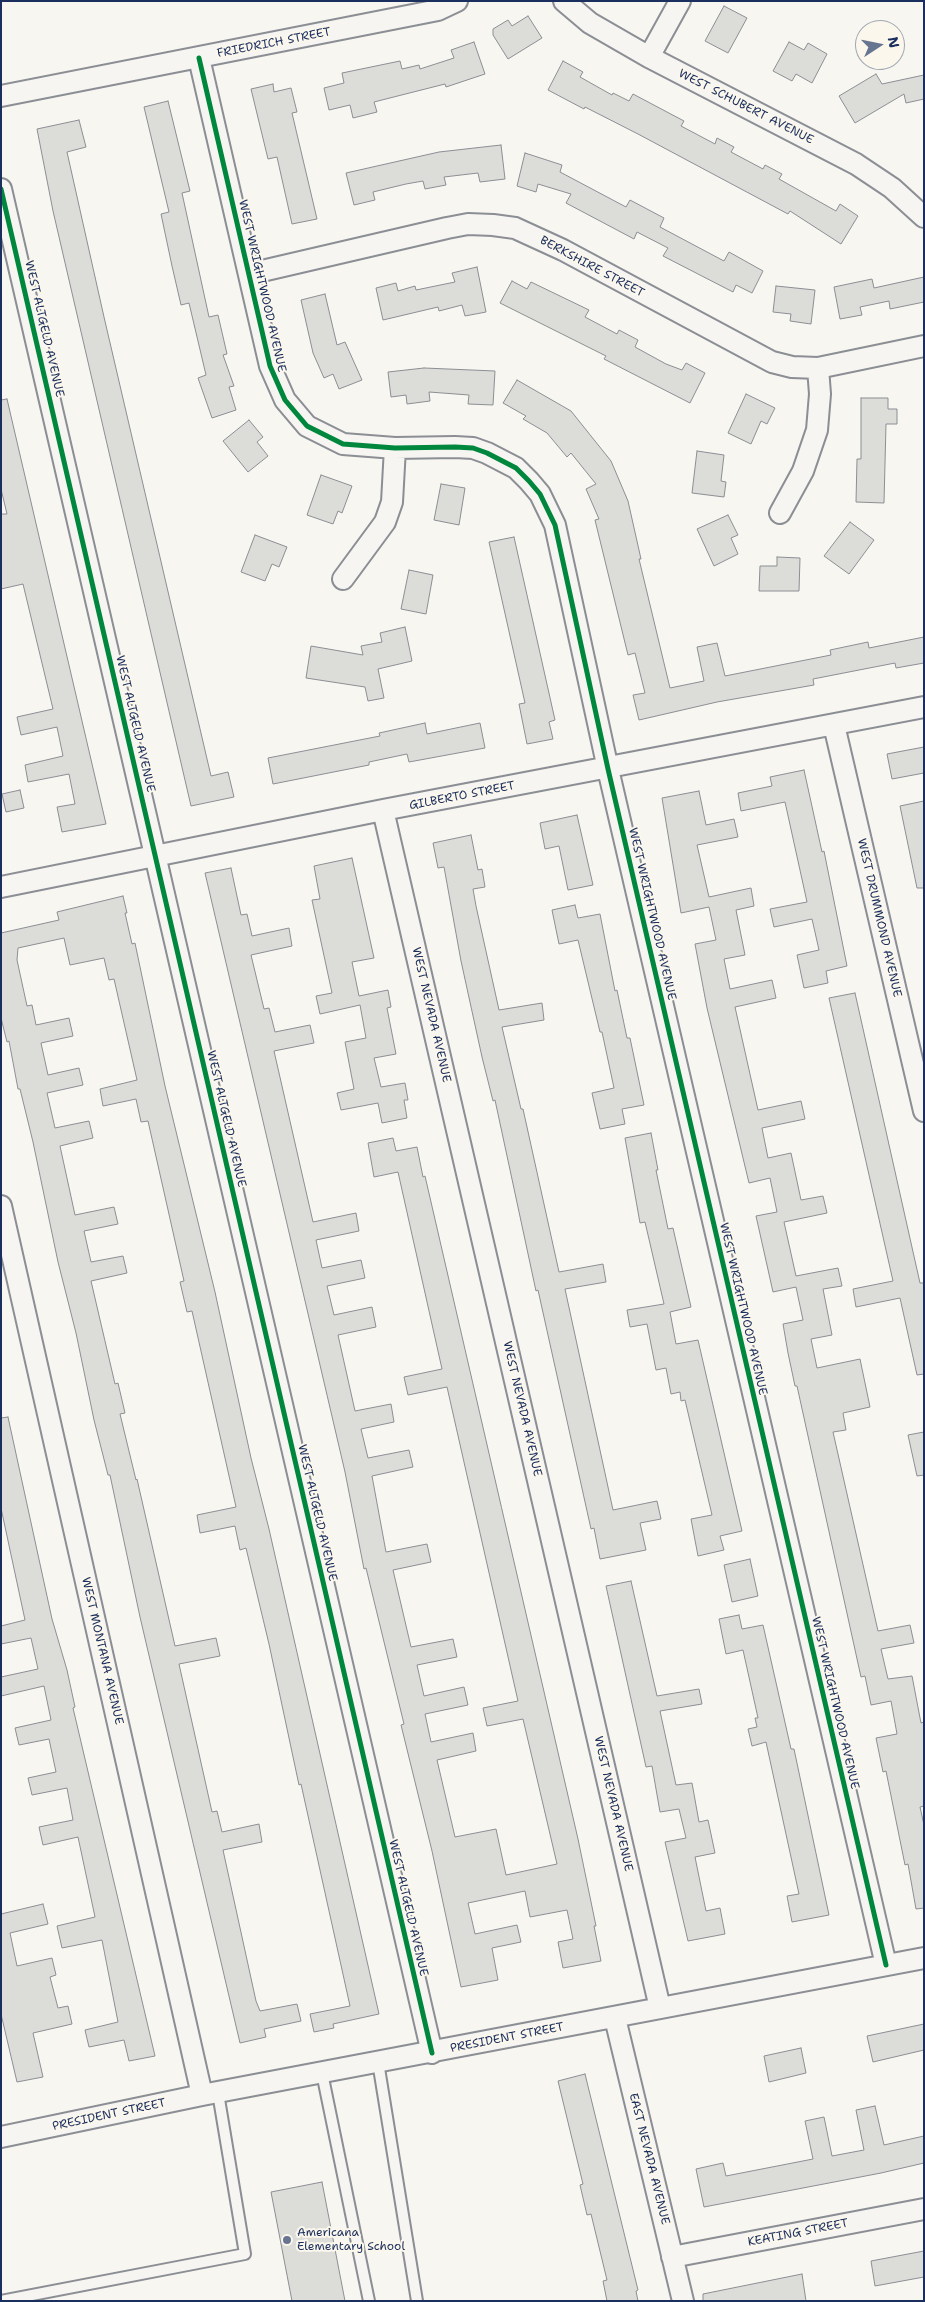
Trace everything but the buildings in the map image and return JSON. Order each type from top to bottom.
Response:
[{"type":"street","name":"FRIEDRICH STREET","points":[[1,96],[438,10],[457,1]]},
{"type":"street","name":"WEST SCHUBERT AVENUE","points":[[564,1],[590,22],[649,57],[856,164],[892,188],[924,217]]},
{"type":"street","points":[[649,57],[680,1]]},
{"type":"street","name":"WEST WRIGHTWOOD AVENUE","points":[[199,58],[270,366],[277,385],[290,407],[307,426],[334,440],[357,446],[473,448],[487,453],[516,468],[540,494],[555,525],[608,769],[886,1965]]},
{"type":"street","name":"WEST ALTGELD AVENUE","points":[[1,189],[432,2052]]},
{"type":"street","name":"BERKSHIRE STREET","points":[[249,274],[448,228],[468,224],[493,225],[514,228],[557,247],[772,362],[792,367],[818,368],[924,346]]},
{"type":"street","points":[[780,513],[803,470],[817,430],[820,394],[818,368]]},
{"type":"street","points":[[343,579],[385,522],[392,502],[395,448]]},
{"type":"street","name":"GILBERTO STREET","points":[[1,887],[383,810],[608,769],[924,707]]},
{"type":"street","name":"WEST DRUMMOND AVENUE","points":[[834,725],[924,1110]]},
{"type":"street","name":"WEST NEVADA AVENUE","points":[[383,810],[660,2008]]},
{"type":"street","name":"WEST MONTANA AVENUE","points":[[1,1206],[210,2094]]},
{"type":"street","name":"PRESIDENT STREET","points":[[1,2137],[210,2094],[924,1958]]},
{"type":"street","name":"EAST NEVADA AVENUE","points":[[614,2018],[683,2301]]},
{"type":"street","name":"KEATING STREET","points":[[672,2257],[924,2208]]},
{"type":"lane","points":[[378,2062],[417,2301]]},
{"type":"lane","points":[[322,2073],[369,2301]]},
{"type":"lane","points":[[1,2301],[245,2254],[210,2094]]},
{"type":"cycle path","points":[[199,58],[270,366],[285,400],[307,426],[343,444],[395,448],[473,448],[487,453],[516,468],[529,481],[540,494],[555,525],[608,769],[886,1965]]},
{"type":"cycle path","points":[[1,189],[432,2053]]},
{"type":"place","name":"Americana Elementary School","points":[[287,2240]]}]
